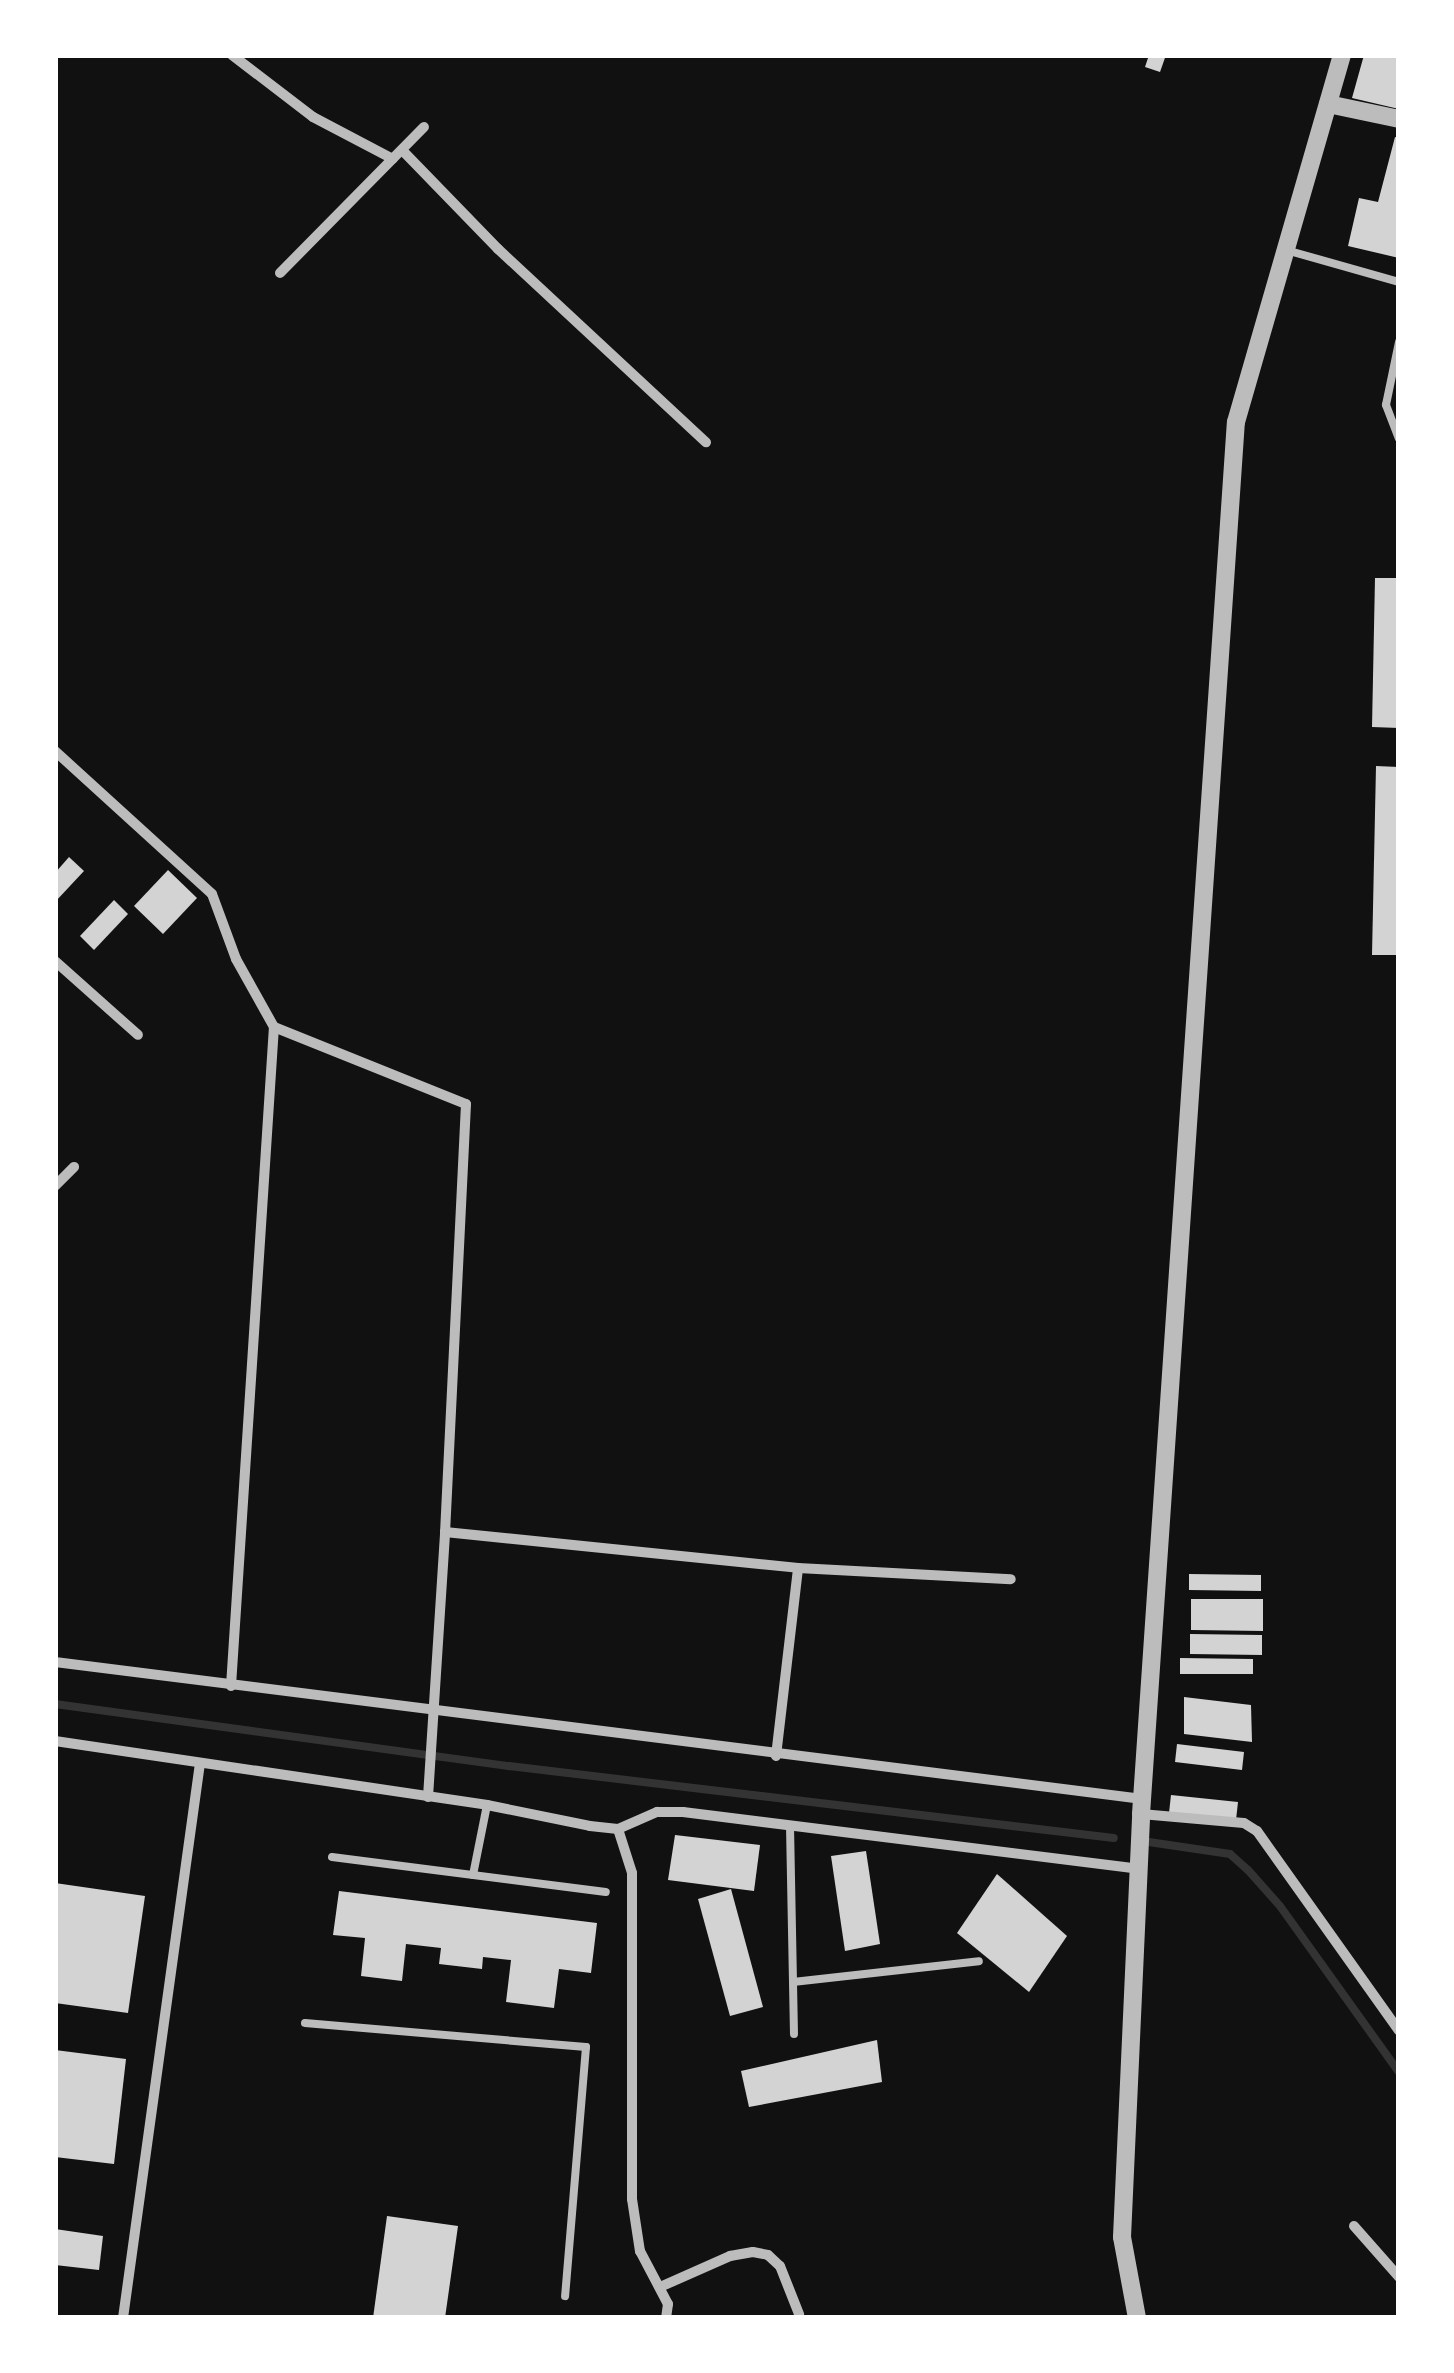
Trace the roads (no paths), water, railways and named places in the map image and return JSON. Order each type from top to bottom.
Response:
[{"type":"street","points":[[232,55],[313,117],[397,155],[706,442]]},
{"type":"street","points":[[1136,2318],[1122,2238],[1138,1860],[1236,422],[1342,55]]},
{"type":"street","points":[[1328,104],[1399,119]]},
{"type":"street","points":[[280,273],[424,127]]},
{"type":"street","points":[[55,751],[212,894],[236,958],[274,1027],[231,1686]]},
{"type":"street","points":[[55,962],[138,1034]]},
{"type":"street","points":[[274,1027],[466,1104],[446,1532],[428,1796]]},
{"type":"street","points":[[55,1186],[74,1167]]},
{"type":"street","points":[[446,1532],[798,1568],[1012,1579]]},
{"type":"street","points":[[776,1756],[798,1568]]},
{"type":"street","points":[[55,1662],[435,1708],[1141,1812],[1244,1823],[1257,1831],[1399,2032]]},
{"type":"street","points":[[55,1741],[487,1805],[618,1829],[666,1810],[1138,1860]]},
{"type":"street","points":[[123,2318],[200,1763]]},
{"type":"street","points":[[618,1829],[632,1873],[632,2199],[640,2251],[668,2304],[666,2318]]},
{"type":"street","points":[[1354,2226],[1399,2276]]},
{"type":"street","points":[[660,2286],[730,2256],[753,2252],[768,2255],[780,2266],[799,2314]]},
{"type":"lane","points":[[1286,250],[1399,282]]},
{"type":"lane","points":[[1399,342],[1386,405],[1399,439]]},
{"type":"lane","points":[[473,1875],[487,1805]]},
{"type":"lane","points":[[790,1826],[794,2034]]},
{"type":"lane","points":[[332,1857],[606,1892]]},
{"type":"lane","points":[[793,1982],[978,1961]]},
{"type":"lane","points":[[304,2023],[586,2047],[565,2296]]},
{"type":"waterway","points":[[55,1704],[509,1766],[1114,1838]]},
{"type":"waterway","points":[[1142,1841],[1230,1854],[1248,1870],[1280,1906],[1399,2072]]}]
